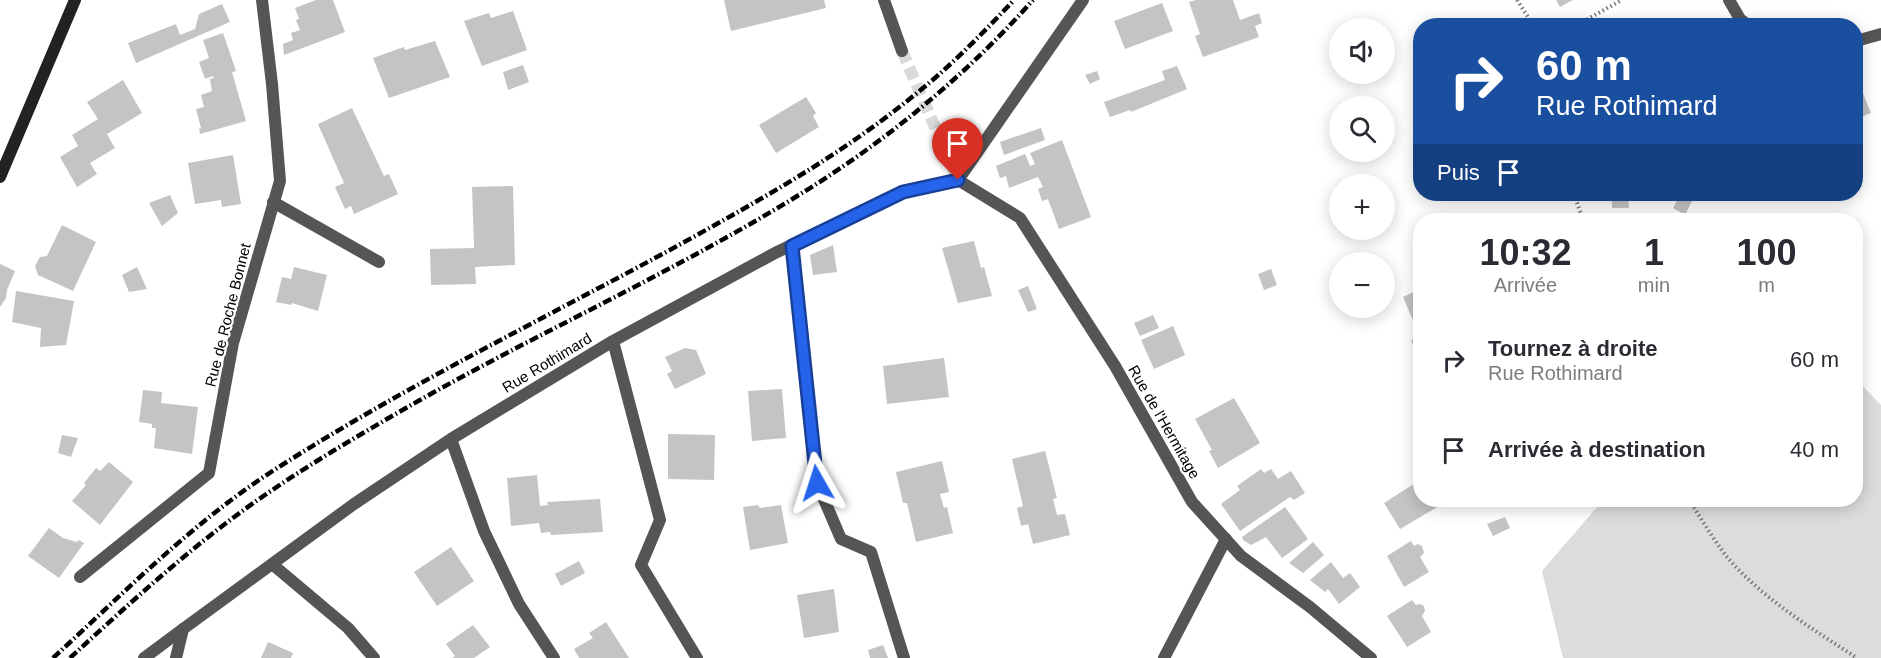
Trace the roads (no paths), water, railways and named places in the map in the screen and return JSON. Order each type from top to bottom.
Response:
[{"type":"main road","points":[[0,177],[75,0]]},
{"type":"street","name":"Rue de Roche Bonnet","points":[[80,577],[209,473],[233,343],[280,181],[262,0]]},
{"type":"street","points":[[884,0],[902,51]]},
{"type":"street","points":[[958,180],[1083,0]]},
{"type":"street","points":[[1729,0],[1739,18]]},
{"type":"street","points":[[1863,39],[1881,34]]},
{"type":"street","name":"Rue Rothimard","points":[[144,658],[354,504],[451,438],[613,341],[775,253],[903,192],[958,180]]},
{"type":"street","name":"Rue de l'Hermitage","points":[[958,180],[1020,218],[1115,366],[1192,502],[1241,556],[1371,658]]},
{"type":"street","points":[[273,202],[379,262]]},
{"type":"street","points":[[792,246],[817,483],[841,539],[872,552],[904,658]]},
{"type":"street","points":[[613,341],[660,520],[641,565],[697,658]]},
{"type":"street","points":[[451,438],[484,531],[519,604],[554,658]]},
{"type":"street","points":[[1164,658],[1226,539]]},
{"type":"street","points":[[272,564],[348,628],[374,658]]},
{"type":"street","points":[[176,658],[183,629]]},
{"type":"tunnel","points":[[902,51],[958,180]]},
{"type":"railway","points":[[53,658],[163,556],[251,486],[376,408],[700,233],[824,160],[926,86],[1014,0]]},
{"type":"railway","points":[[70,658],[201,543],[293,476],[420,400],[721,241],[818,183],[876,143],[932,99],[984,51],[1033,0]]}]
